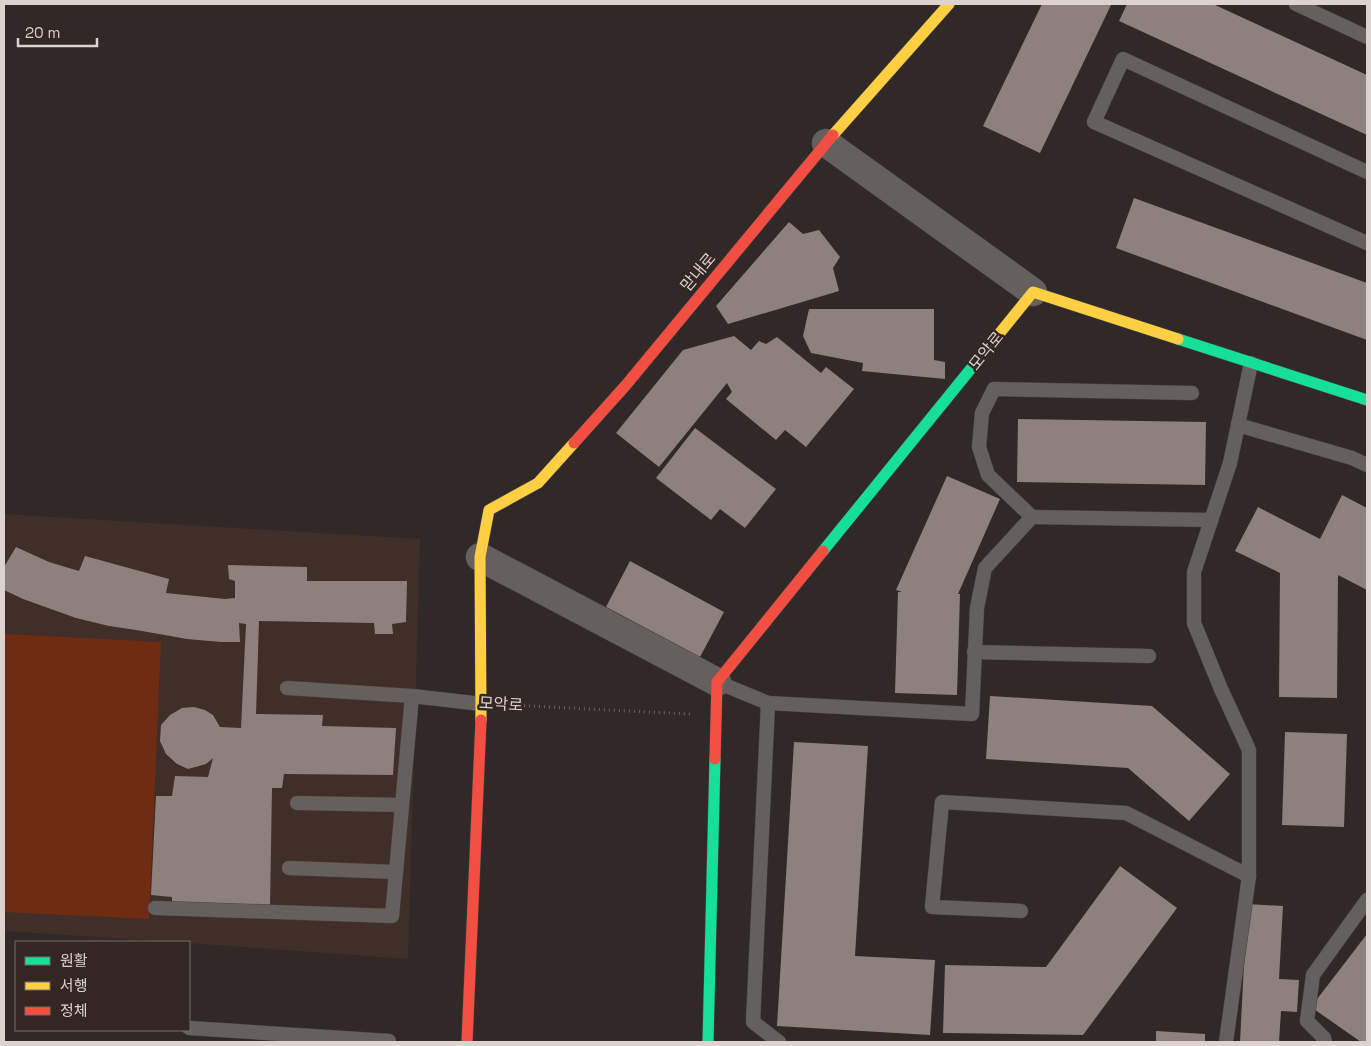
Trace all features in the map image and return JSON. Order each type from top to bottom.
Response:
[{"type":"street","name":"맏내로","points":[[467,1042],[482,704],[480,557],[490,510],[538,483],[626,385],[826,143],[949,4]]},
{"type":"street","points":[[826,143],[1033,292],[1367,400]]},
{"type":"street","name":"모악로","points":[[717,682],[1033,292]]},
{"type":"street","points":[[480,557],[717,682],[708,1042]]},
{"type":"lane","points":[[1296,4],[1367,37]]},
{"type":"lane","points":[[1367,172],[1122,59],[1094,122],[1367,243]]},
{"type":"lane","points":[[1226,1042],[1249,876],[1249,750],[1194,624],[1194,572],[1230,463],[1250,363]]},
{"type":"lane","points":[[1192,393],[994,389],[982,413],[980,447],[988,475],[1032,518],[1211,520]]},
{"type":"lane","points":[[1238,425],[1352,458],[1367,465]]},
{"type":"lane","points":[[717,682],[768,703],[972,714],[977,608],[985,568],[1032,518]]},
{"type":"lane","points":[[974,652],[1149,656]]},
{"type":"lane","name":"모악로","points":[[287,688],[412,696],[482,704]]},
{"type":"lane","points":[[155,908],[392,916],[412,696]]},
{"type":"lane","points":[[768,703],[753,1022],[779,1042]]},
{"type":"lane","points":[[297,802],[402,805]]},
{"type":"lane","points":[[1021,911],[932,907],[942,802],[1126,813],[1249,876]]},
{"type":"lane","points":[[289,868],[396,872]]},
{"type":"lane","points":[[1325,1042],[1324,1038],[1308,1021],[1313,975],[1367,900]]},
{"type":"lane","points":[[190,1028],[389,1042]]},
{"type":"path","name":"모악로","points":[[482,704],[715,716]]},
{"type":"shaded area","points":[[4,514],[420,539],[408,959],[190,943],[190,941],[157,941],[4,931]]},
{"type":"shaded area","points":[[4,634],[161,642],[149,919],[4,912]]},
{"type":"building","points":[[1042,4],[1111,5],[1040,153],[983,126]]},
{"type":"building","points":[[1127,4],[1213,4],[1367,75],[1367,135],[1119,21]]},
{"type":"building","points":[[1134,198],[1367,283],[1367,340],[1116,248]]},
{"type":"building","points":[[789,222],[803,234],[819,230],[840,257],[833,268],[839,291],[728,324],[716,306]]},
{"type":"building","points":[[809,309],[934,309],[934,360],[945,362],[945,379],[862,371],[863,363],[811,353],[803,336]]},
{"type":"building","points":[[734,336],[751,350],[759,341],[766,344],[777,337],[821,373],[826,367],[854,389],[806,447],[785,430],[776,440],[726,399],[732,392],[727,383],[659,467],[616,433],[683,350]]},
{"type":"building","points":[[1018,419],[1206,422],[1205,485],[1017,482]]},
{"type":"building","points":[[695,428],[776,489],[745,528],[720,509],[711,520],[656,478]]},
{"type":"building","points":[[947,476],[1000,499],[958,594],[960,594],[957,695],[895,693],[898,592],[902,592],[896,590]]},
{"type":"building","points":[[1342,495],[1367,508],[1367,590],[1338,575],[1337,698],[1279,697],[1280,573],[1235,551],[1258,507],[1320,539]]},
{"type":"building","points":[[16,547],[49,562],[79,571],[85,556],[169,579],[166,593],[225,599],[235,598],[235,581],[229,579],[228,565],[307,567],[307,581],[407,581],[406,622],[392,624],[393,634],[375,634],[374,623],[259,621],[256,714],[323,715],[322,726],[396,728],[393,775],[284,774],[282,788],[272,788],[270,907],[172,904],[172,897],[151,895],[156,796],[172,796],[175,776],[208,777],[213,758],[206,764],[188,769],[177,764],[166,754],[160,741],[161,725],[170,715],[182,708],[194,707],[205,710],[213,715],[220,727],[241,728],[246,624],[239,623],[240,642],[221,642],[187,639],[109,626],[76,618],[23,599],[4,590],[4,567]]},
{"type":"building","points":[[630,561],[724,612],[700,657],[606,607]]},
{"type":"building","points":[[990,696],[1152,706],[1230,774],[1189,821],[1128,768],[986,759]]},
{"type":"building","points":[[1285,732],[1347,734],[1344,827],[1282,825]]},
{"type":"building","points":[[794,742],[868,746],[855,956],[935,960],[930,1035],[777,1026]]},
{"type":"building","points":[[1120,866],[1177,908],[1083,1035],[943,1033],[945,965],[1046,967]]},
{"type":"building","points":[[1247,904],[1283,906],[1279,979],[1299,980],[1297,1012],[1281,1011],[1279,1042],[1240,1042]]},
{"type":"building","points":[[1367,934],[1367,1042],[1361,1042],[1311,1007]]},
{"type":"building","points":[[1156,1031],[1205,1034],[1205,1042],[1156,1042]]},
{"type":"traffic: fast","points":[[823,551],[995,339]]},
{"type":"traffic: fast","points":[[1178,339],[1367,400]]},
{"type":"traffic: fast","points":[[708,1042],[715,759]]},
{"type":"traffic: slow","points":[[833,135],[949,4]]},
{"type":"traffic: slow","points":[[995,339],[1033,292],[1178,339]]},
{"type":"traffic: slow","points":[[481,720],[480,557],[489,510],[538,483],[574,443]]},
{"type":"traffic: jam","points":[[574,443],[626,385],[833,135]]},
{"type":"traffic: jam","points":[[715,759],[717,682],[823,551]]},
{"type":"traffic: jam","points":[[467,1042],[481,720]]}]
